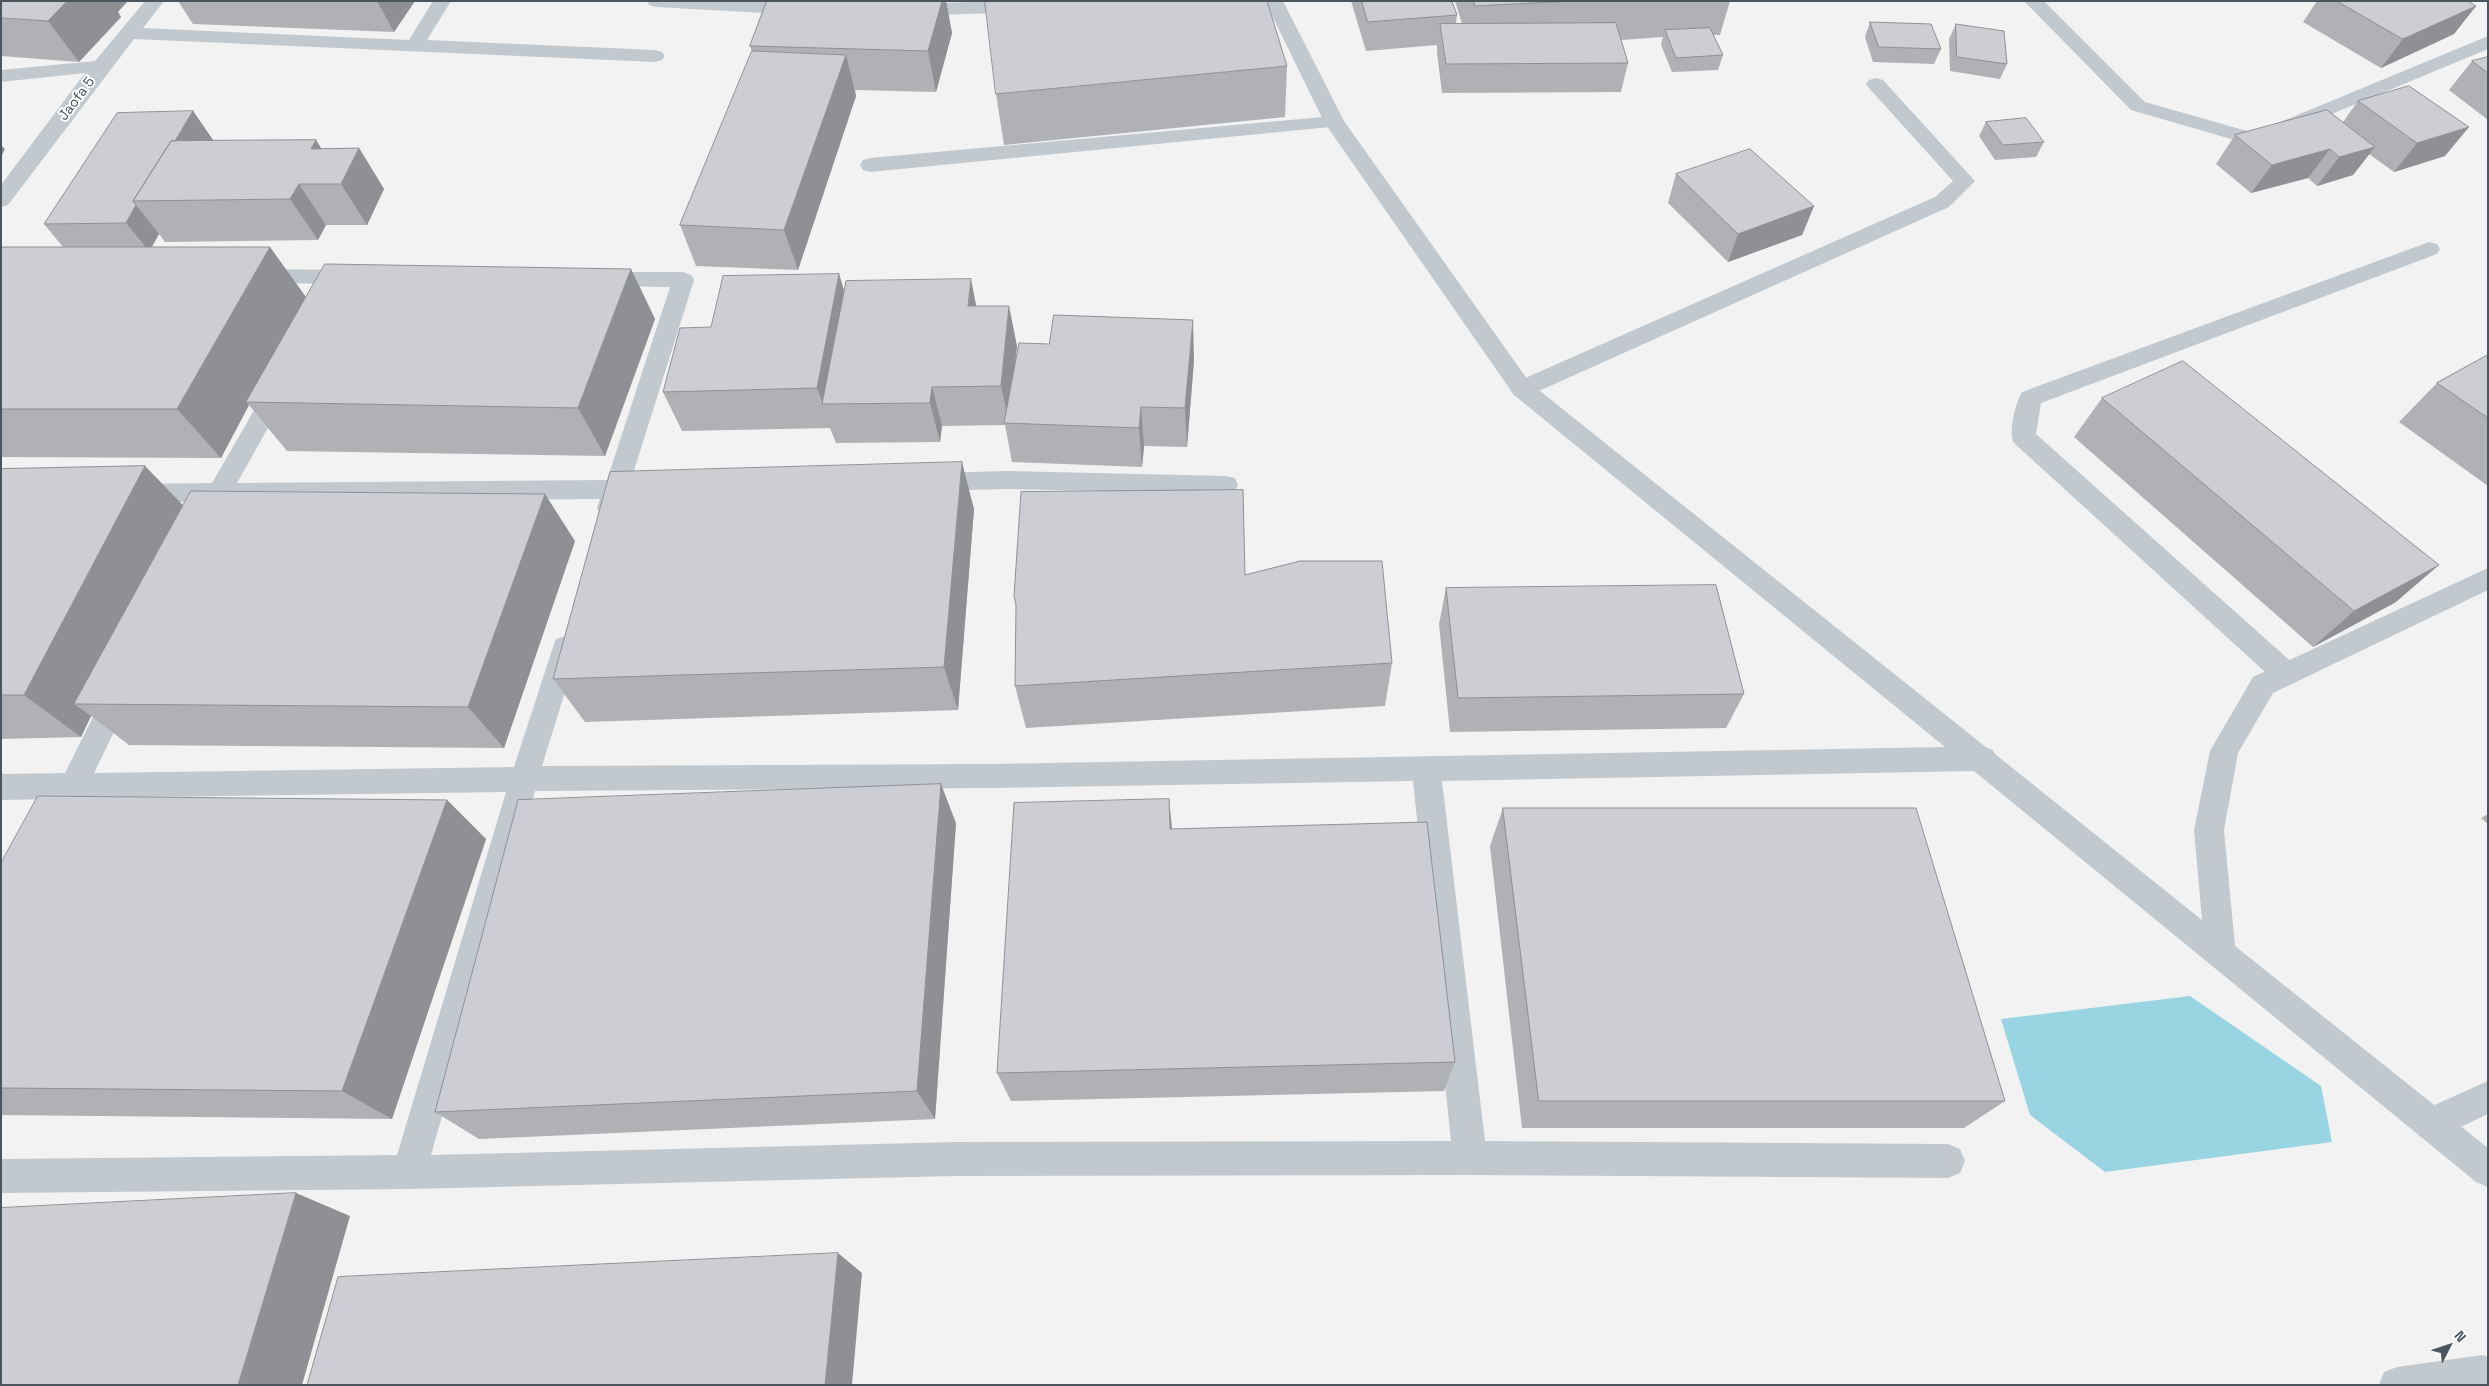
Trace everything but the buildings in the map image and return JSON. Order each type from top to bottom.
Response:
[{"type":"street","name":"Jaofa 5","points":[[1,200],[101,66],[156,1]]},
{"type":"street","points":[[415,44],[442,1]]},
{"type":"street","points":[[658,1],[822,10]]},
{"type":"street","points":[[1274,1],[1334,122],[1522,389],[2488,1170]]},
{"type":"street","points":[[2033,1],[2138,106],[2255,140],[2488,42]]},
{"type":"street","points":[[890,10],[1046,5]]},
{"type":"street","points":[[127,33],[415,44],[655,56]]},
{"type":"street","points":[[1,76],[101,66]]},
{"type":"street","points":[[1522,389],[1942,202],[1965,180],[1876,84]]},
{"type":"street","points":[[870,165],[1334,122]]},
{"type":"street","points":[[2286,674],[2023,437],[2030,398],[2429,249]]},
{"type":"street","points":[[235,275],[371,278]]},
{"type":"street","points":[[328,303],[342,277]]},
{"type":"street","points":[[576,279],[683,280],[601,536]]},
{"type":"street","points":[[202,528],[220,492],[293,363]]},
{"type":"street","points":[[910,482],[1008,480],[1226,484]]},
{"type":"street","points":[[110,493],[656,488]]},
{"type":"street","points":[[2220,953],[2209,830],[2224,751],[2263,686],[2488,578]]},
{"type":"street","points":[[409,1172],[524,780],[574,620]]},
{"type":"street","points":[[56,820],[130,670]]},
{"type":"street","points":[[1,787],[992,776],[1426,767],[1982,760]]},
{"type":"street","points":[[1426,767],[1470,1158]]},
{"type":"street","points":[[2431,1124],[2488,1097]]},
{"type":"street","points":[[1,1176],[409,1172],[956,1159],[1470,1158],[1948,1161]]},
{"type":"street","points":[[2398,1385],[2482,1374],[2483,1385]]},
{"type":"water","points":[[2190,996],[2321,1086],[2332,1142],[2105,1172],[2030,1115],[2001,1019]]}]
